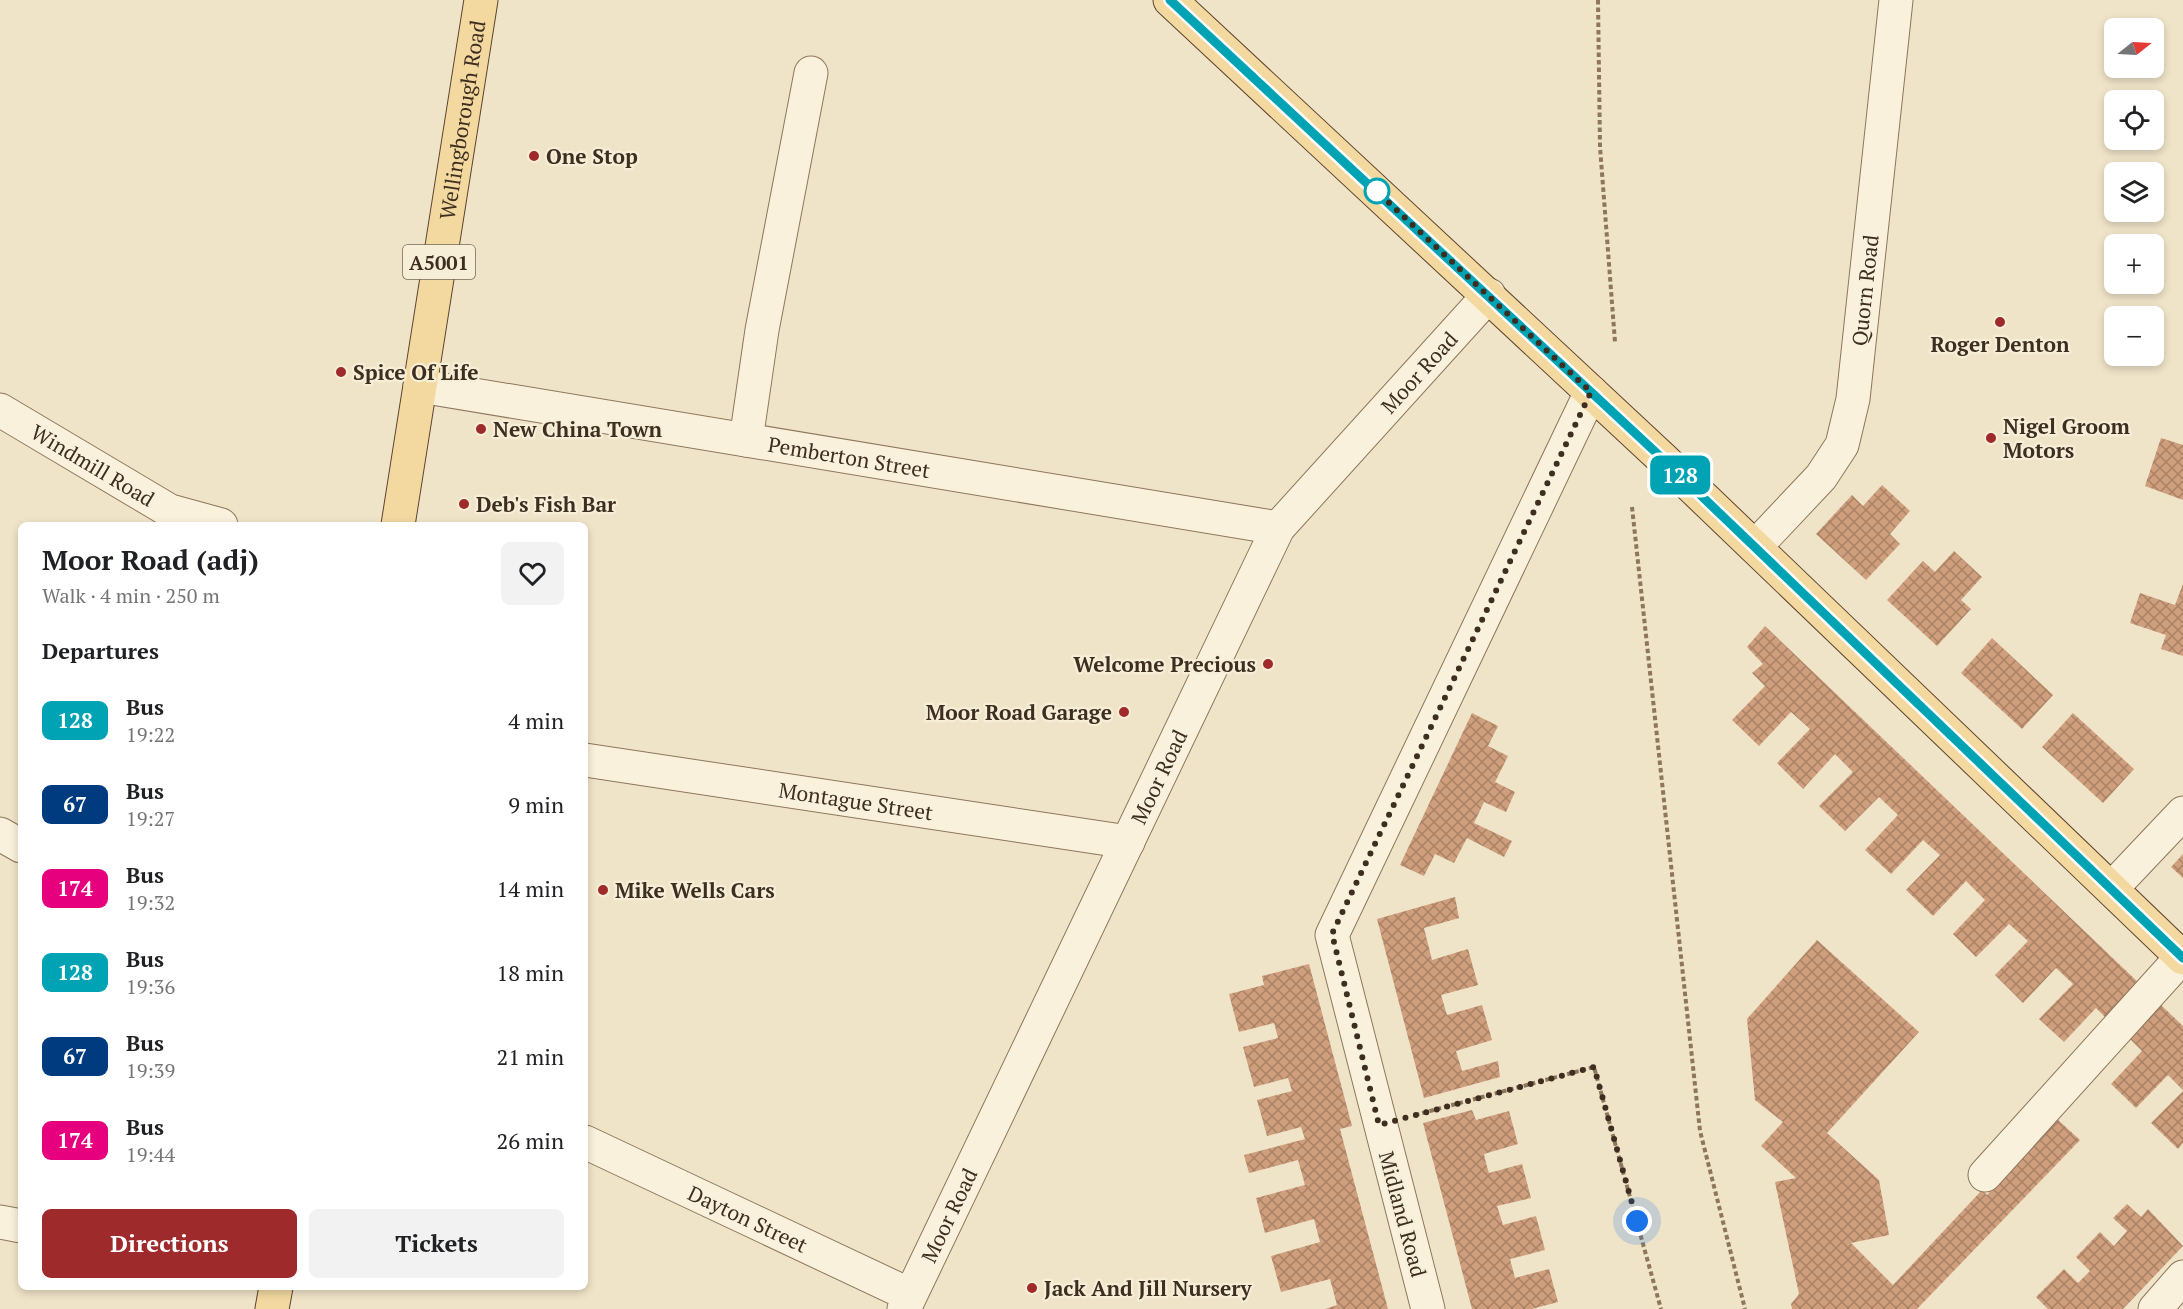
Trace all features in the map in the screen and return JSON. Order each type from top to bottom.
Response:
[{"type":"main road","name":"Wellingborough Road","points":[[398,522],[481,0]]},
{"type":"main road","points":[[1170,0],[1489,295],[2182,957]]},
{"type":"main road","points":[[272,1309],[275,1290]]},
{"type":"street","name":"Quorn Road","points":[[1755,547],[1821,477],[1842,445],[1853,399],[1896,0]]},
{"type":"street","points":[[746,440],[762,330],[811,73]]},
{"type":"street","name":"Moor Road","points":[[907,1302],[1278,528],[1489,295]]},
{"type":"street","name":"Pemberton Street","points":[[420,386],[1278,528]]},
{"type":"street","name":"Midland Road","points":[[1428,1309],[1379,1125],[1332,934],[1591,392]]},
{"type":"street","name":"Windmill Road","points":[[0,410],[170,511],[210,522]]},
{"type":"street","name":"Montague Street","points":[[588,760],[1128,842]]},
{"type":"street","points":[[2112,888],[2183,813]]},
{"type":"street","points":[[0,834],[18,844]]},
{"type":"street","points":[[1985,1175],[2182,957]]},
{"type":"street","name":"Dayton Street","points":[[588,1143],[907,1302]]},
{"type":"street","points":[[0,1222],[18,1225]]},
{"type":"street","points":[[2155,1309],[2183,1277]]},
{"type":"path","points":[[1598,0],[1600,147],[1615,342]]},
{"type":"path","points":[[1632,507],[1700,1131],[1745,1309]]},
{"type":"path","points":[[1379,1125],[1594,1067],[1661,1309]]},
{"type":"building","points":[[2161,438],[2183,445],[2183,500],[2145,486]]},
{"type":"building","points":[[1882,485],[1910,511],[1890,534],[1900,544],[1866,580],[1816,534],[1852,495],[1863,506]]},
{"type":"building","points":[[1954,551],[1982,577],[1961,600],[1971,609],[1937,646],[1887,600],[1923,561],[1935,572]]},
{"type":"building","points":[[2183,584],[2183,656],[2161,649],[2166,635],[2130,623],[2140,593],[2175,605]]},
{"type":"building","points":[[1765,626],[2141,985],[2107,1019],[2096,1008],[2064,1042],[2039,1019],[2073,984],[2056,968],[2023,1003],[1995,975],[2028,941],[2009,924],[1976,957],[1953,934],[1985,900],[1966,881],[1933,916],[1906,890],[1940,855],[1923,840],[1891,874],[1865,850],[1898,815],[1879,797],[1845,831],[1819,806],[1853,772],[1835,754],[1803,789],[1777,763],[1810,729],[1791,712],[1759,746],[1732,720],[1765,686],[1752,673],[1763,664],[1747,647]]},
{"type":"building","points":[[1992,638],[2053,695],[2022,729],[1961,673]]},
{"type":"building","points":[[1472,713],[1498,726],[1488,746],[1508,756],[1495,782],[1515,792],[1506,812],[1484,802],[1474,823],[1512,841],[1504,857],[1467,838],[1454,863],[1435,854],[1424,876],[1400,865]]},
{"type":"building","points":[[2073,713],[2134,769],[2103,803],[2042,747]]},
{"type":"building","points":[[2183,854],[2183,878],[2171,867]]},
{"type":"building","points":[[1455,897],[1459,918],[1424,928],[1432,960],[1468,949],[1478,985],[1441,995],[1447,1015],[1482,1005],[1492,1040],[1456,1051],[1462,1071],[1498,1061],[1500,1077],[1424,1098],[1377,919]]},
{"type":"building","points":[[1817,940],[1919,1032],[1827,1133],[1879,1180],[1889,1235],[1851,1243],[1893,1285],[1982,1190],[1987,1195],[2056,1118],[2080,1140],[1917,1309],[1792,1309],[1791,1304],[1799,1294],[1775,1182],[1796,1178],[1761,1146],[1783,1122],[1755,1100],[1747,1019]]},
{"type":"building","points":[[1309,964],[1352,1126],[1340,1129],[1388,1309],[1325,1309],[1337,1305],[1330,1279],[1281,1292],[1271,1256],[1320,1242],[1314,1219],[1265,1233],[1256,1198],[1305,1185],[1298,1160],[1249,1173],[1244,1155],[1305,1139],[1301,1127],[1267,1136],[1257,1100],[1292,1091],[1288,1078],[1254,1087],[1243,1047],[1278,1038],[1274,1023],[1239,1032],[1229,994],[1264,985],[1262,976]]},
{"type":"building","points":[[2161,1005],[2183,1026],[2183,1090],[2168,1075],[2136,1108],[2111,1084],[2142,1051],[2129,1038]]},
{"type":"building","points":[[2183,1091],[2183,1143],[2178,1149],[2151,1123]]},
{"type":"building","points":[[1472,1110],[1476,1120],[1509,1111],[1518,1144],[1484,1154],[1486,1163],[1489,1173],[1522,1164],[1531,1198],[1497,1206],[1503,1225],[1536,1216],[1545,1250],[1510,1259],[1515,1278],[1549,1269],[1558,1302],[1532,1309],[1472,1309],[1423,1123]]},
{"type":"building","points":[[2127,1204],[2141,1217],[2148,1209],[2183,1246],[2123,1309],[2048,1309],[2036,1297],[2064,1269],[2078,1283],[2090,1271],[2076,1257],[2100,1232],[2114,1246],[2127,1231],[2113,1218]]},
{"type":"bus line","name":"128","points":[[1170,0],[1664,460],[2183,958]]},
{"type":"place","name":"One Stop","points":[[534,156]]},
{"type":"place","name":"Roger Denton","points":[[2000,322]]},
{"type":"place","name":"Spice Of Life","points":[[341,372]]},
{"type":"place","name":"New China Town","points":[[481,429]]},
{"type":"place","name":"Nigel Groom Motors","points":[[1991,438]]},
{"type":"place","name":"Deb's Fish Bar","points":[[464,504]]},
{"type":"place","name":"Welcome Precious","points":[[1268,664]]},
{"type":"place","name":"Moor Road Garage","points":[[1124,712]]},
{"type":"place","name":"Mike Wells Cars","points":[[603,890]]},
{"type":"place","name":"Jack And Jill Nursery","points":[[1032,1288]]},
{"type":"route","points":[[1377,191],[1371,186],[1591,392],[1332,934],[1379,1125],[1594,1067],[1637,1221]]}]
